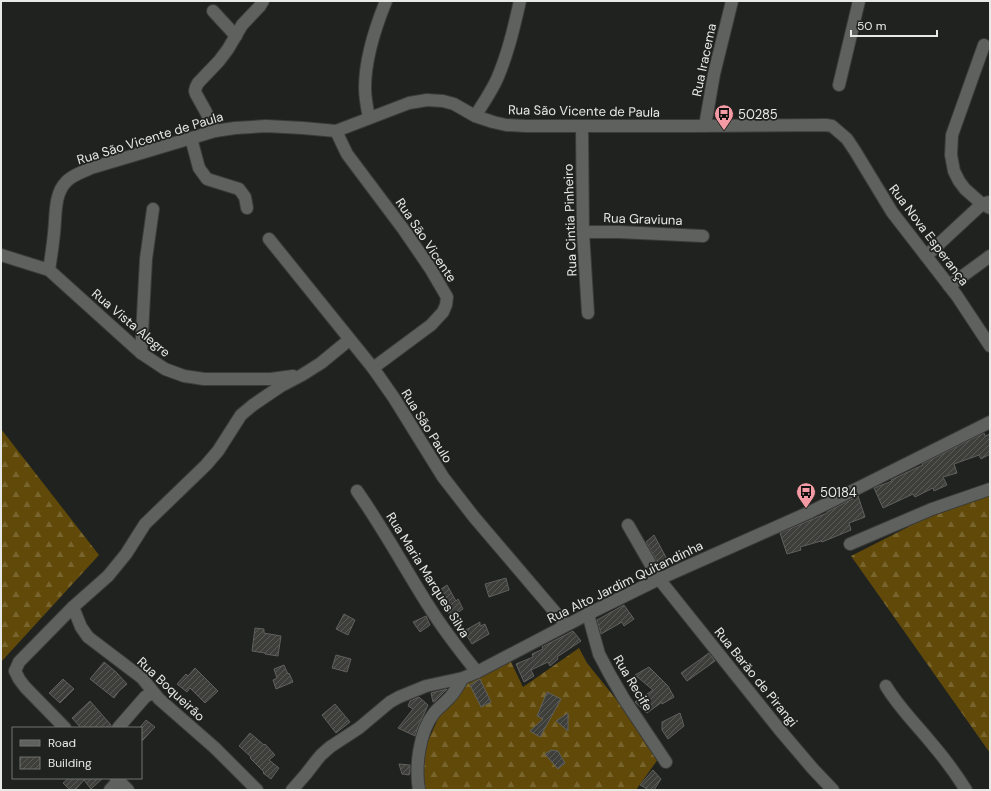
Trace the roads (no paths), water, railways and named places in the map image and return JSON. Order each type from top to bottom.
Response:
[{"type":"street","points":[[215,131],[196,94],[196,87],[219,61],[242,25],[263,1]]},
{"type":"street","points":[[369,118],[366,105],[366,72],[373,37],[386,1]]},
{"type":"street","points":[[475,116],[498,78],[520,1]]},
{"type":"street","name":"Rua Iracema","points":[[705,126],[714,74],[732,1]]},
{"type":"street","points":[[839,85],[859,1]]},
{"type":"street","points":[[213,11],[236,36]]},
{"type":"street","points":[[926,256],[987,205],[966,189],[959,181],[954,170],[951,155],[952,135],[984,45]]},
{"type":"street","name":"Rua São Vicente de Paula","points":[[49,270],[55,232],[57,201],[61,189],[66,181],[73,176],[91,168],[215,131],[266,126],[336,131],[409,103],[427,100],[443,101],[454,104],[475,116],[506,125],[826,125],[832,126],[847,139]]},
{"type":"street","name":"Rua Cintia Pinheiro","points":[[582,126],[582,232],[588,313]]},
{"type":"street","name":"Rua São Vicente","points":[[336,131],[347,154],[404,230],[430,268],[447,297],[443,312],[431,325],[373,368]]},
{"type":"street","points":[[191,138],[199,168],[207,179],[239,189],[245,197],[247,208]]},
{"type":"street","name":"Rua Nova Esperança","points":[[847,139],[892,212],[949,286],[990,346]]},
{"type":"street","points":[[141,353],[146,259],[153,209]]},
{"type":"street","name":"Rua Graviuna","points":[[582,232],[626,232],[703,236]]},
{"type":"street","name":"Rua São Paulo","points":[[269,239],[373,368],[394,398],[443,478],[474,518],[566,625]]},
{"type":"street","name":"Rua Vista Alegre","points":[[4,254],[49,270],[141,353],[165,370],[184,376],[204,379],[271,379],[302,376]]},
{"type":"street","points":[[949,286],[990,256]]},
{"type":"street","points":[[64,727],[18,679],[15,671],[19,662],[73,606],[108,576],[126,554],[146,524],[206,465],[218,451],[241,415],[270,393],[302,376],[321,363],[349,340]]},
{"type":"street","name":"Rua Alto Jardim Quitandinha","points":[[292,790],[321,755],[359,728],[398,697],[426,686],[463,678],[477,672],[566,625],[659,579],[810,512],[990,422]]},
{"type":"street","points":[[850,544],[932,509],[990,489]]},
{"type":"street","name":"Rua Maria Marques Silva","points":[[357,491],[450,639],[477,672]]},
{"type":"street","points":[[628,525],[659,579]]},
{"type":"street","name":"Rua Barão de Pirangi","points":[[659,579],[779,729],[833,790]]},
{"type":"street","name":"Rua Boqueirão","points":[[73,606],[81,627],[88,638],[142,678],[154,694],[214,748],[257,790]]},
{"type":"street","name":"Rua Recife","points":[[588,614],[599,654],[605,666],[624,699],[666,762]]},
{"type":"street","points":[[419,790],[418,763],[422,736],[427,723],[456,689],[463,678]]},
{"type":"street","points":[[886,686],[905,713],[933,744],[956,773],[966,790]]},
{"type":"street","points":[[119,727],[145,697],[154,694]]},
{"type":"street","points":[[110,790],[117,779],[128,790]]},
{"type":"place","name":"50285","points":[[724,131]]},
{"type":"place","name":"50184","points":[[806,509]]}]
